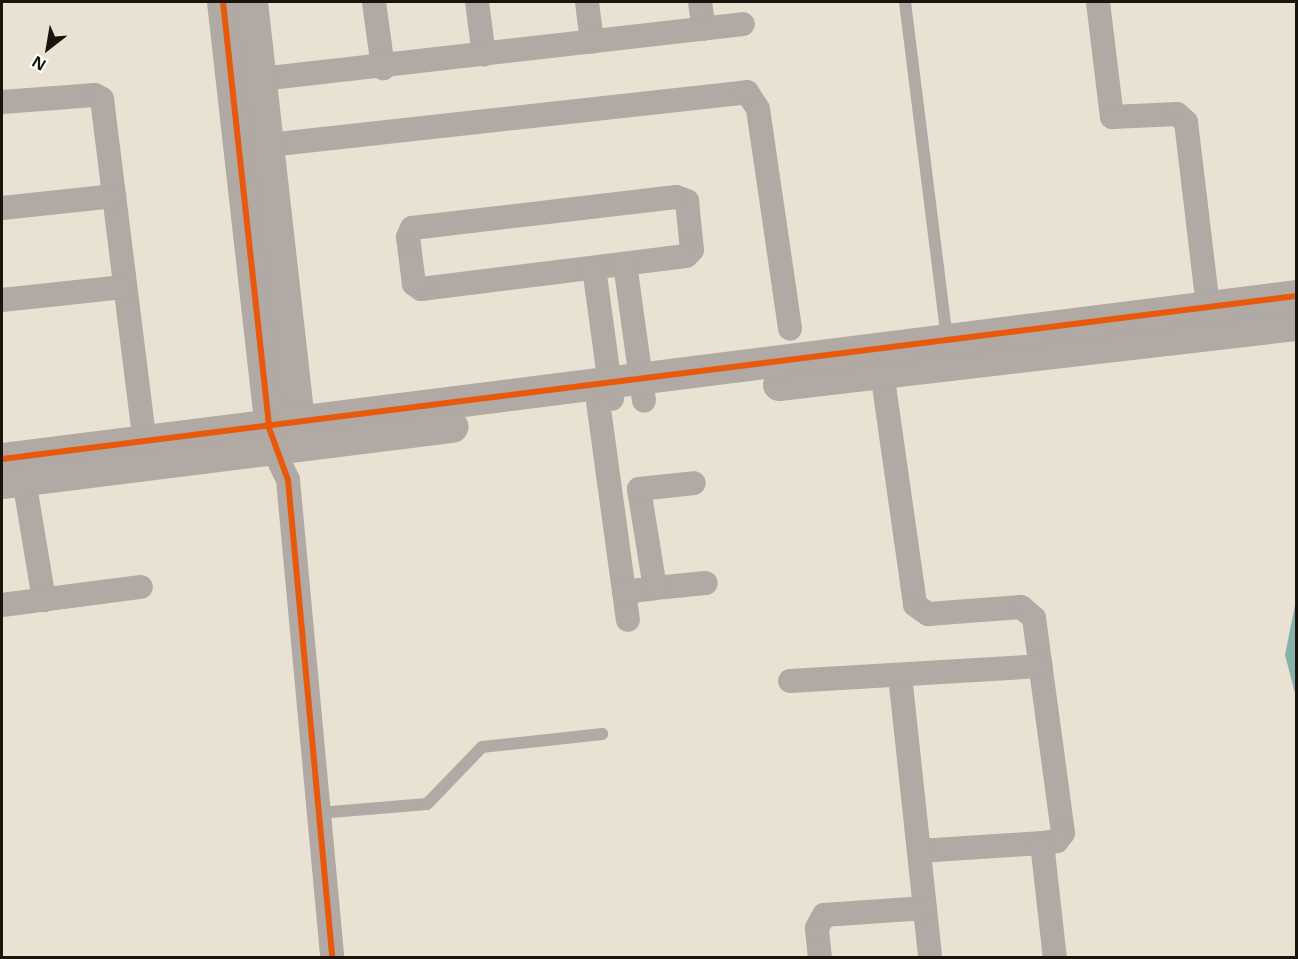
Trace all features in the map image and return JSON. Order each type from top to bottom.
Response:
[{"type":"street","points":[[223,2],[286,437]]},
{"type":"street","points":[[252,2],[269,145],[288,480],[332,957]]},
{"type":"street","points":[[374,2],[383,68]]},
{"type":"street","points":[[477,2],[484,55]]},
{"type":"street","points":[[587,2],[592,42]]},
{"type":"street","points":[[700,2],[704,29]]},
{"type":"street","points":[[1098,2],[1112,117],[1177,114],[1186,122],[1208,307]]},
{"type":"street","points":[[261,79],[383,68],[743,24]]},
{"type":"street","points":[[269,145],[747,92],[758,109],[790,329]]},
{"type":"street","points":[[2,102],[99,96],[145,442]]},
{"type":"street","points":[[2,208],[114,196]]},
{"type":"street","points":[[676,197],[687,201],[690,254],[594,268],[421,289],[414,284],[408,237],[412,228],[676,197]]},
{"type":"street","points":[[625,264],[643,391]]},
{"type":"street","points":[[594,268],[611,492],[628,620]]},
{"type":"street","points":[[2,300],[123,286]]},
{"type":"street","points":[[643,391],[882,372],[948,353],[1208,307],[1296,296]]},
{"type":"street","points":[[9,474],[948,353],[1296,325]]},
{"type":"street","points":[[882,372],[915,605],[928,614],[1021,607],[1034,618],[1063,833],[1058,841],[1042,843],[919,850]]},
{"type":"street","points":[[9,474],[145,442],[286,437]]},
{"type":"street","points":[[9,474],[44,600]]},
{"type":"street","points":[[611,492],[694,483]]},
{"type":"street","points":[[639,489],[655,588]]},
{"type":"street","points":[[624,592],[706,583]]},
{"type":"street","points":[[2,605],[141,587]]},
{"type":"street","points":[[790,681],[1041,666]]},
{"type":"street","points":[[900,675],[930,957]]},
{"type":"street","points":[[1042,843],[1055,957]]},
{"type":"street","points":[[820,957],[818,928],[824,915],[925,908]]},
{"type":"lane","points":[[905,2],[948,353]]},
{"type":"lane","points":[[319,813],[427,804],[482,747],[602,734]]},
{"type":"water","points":[[1296,600],[1296,697],[1285,655]]},
{"type":"cycle path","points":[[223,2],[269,428],[288,480],[332,958]]},
{"type":"cycle path","points":[[2,459],[1296,296]]}]
